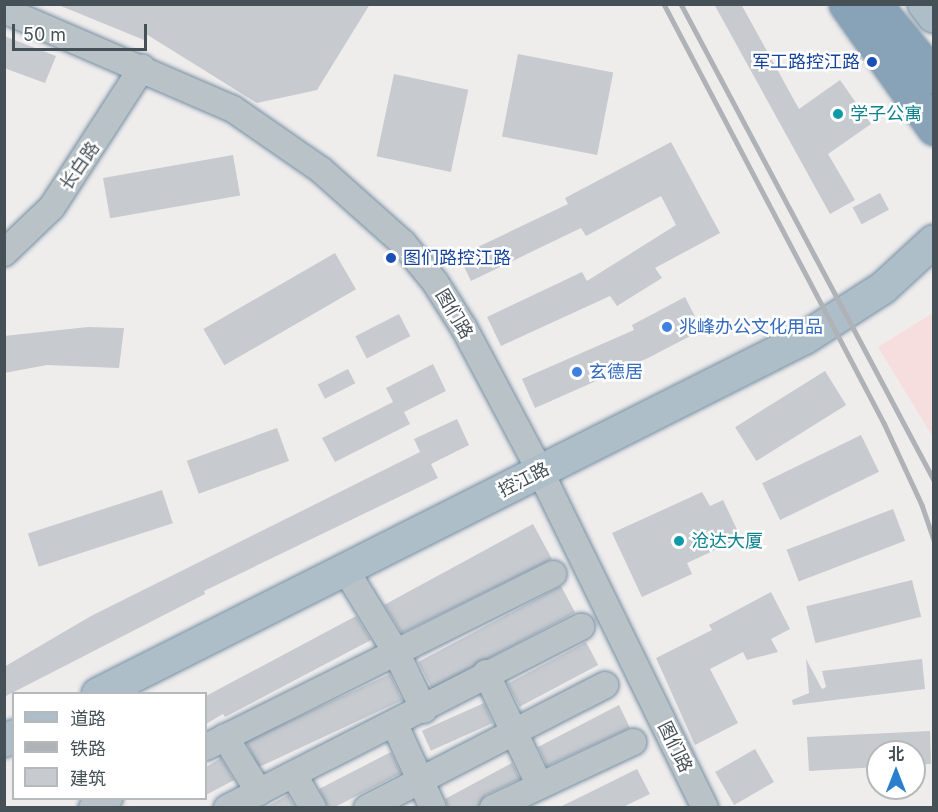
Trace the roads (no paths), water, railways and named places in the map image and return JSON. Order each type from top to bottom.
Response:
[{"type":"highway","points":[[846,4],[933,128]]},
{"type":"highway","points":[[874,4],[933,77]]},
{"type":"main road","points":[[855,4],[933,98]]},
{"type":"main road","points":[[892,4],[933,55]]},
{"type":"main road","points":[[924,4],[933,17]]},
{"type":"main road","name":"控江路","points":[[101,692],[805,338],[882,288],[933,241]]},
{"type":"street","name":"图们路","points":[[4,10],[233,109],[289,145],[403,243],[435,282],[464,328],[540,471],[705,807]]},
{"type":"street","name":"长白路","points":[[4,254],[51,207],[142,68]]},
{"type":"street","points":[[345,569],[397,654],[424,710]]},
{"type":"street","points":[[259,792],[215,742],[397,654],[553,574]]},
{"type":"street","points":[[227,807],[395,725],[486,673],[581,627]]},
{"type":"street","points":[[486,673],[540,786]]},
{"type":"street","points":[[367,807],[605,685]]},
{"type":"street","points":[[395,725],[434,807]]},
{"type":"street","points":[[505,805],[633,742]]},
{"type":"street","points":[[294,774],[313,807]]},
{"type":"railway","points":[[664,4],[884,423],[922,505],[934,540]]},
{"type":"railway","points":[[681,4],[934,480]]},
{"type":"place","name":"军工路控江路","points":[[872,62]]},
{"type":"place","name":"学子公寓","points":[[838,114]]},
{"type":"place","name":"图们路控江路","points":[[391,258]]},
{"type":"place","name":"兆峰办公文化用品","points":[[667,327]]},
{"type":"place","name":"玄德居","points":[[577,372]]},
{"type":"place","name":"沧达大厦","points":[[679,541]]}]
